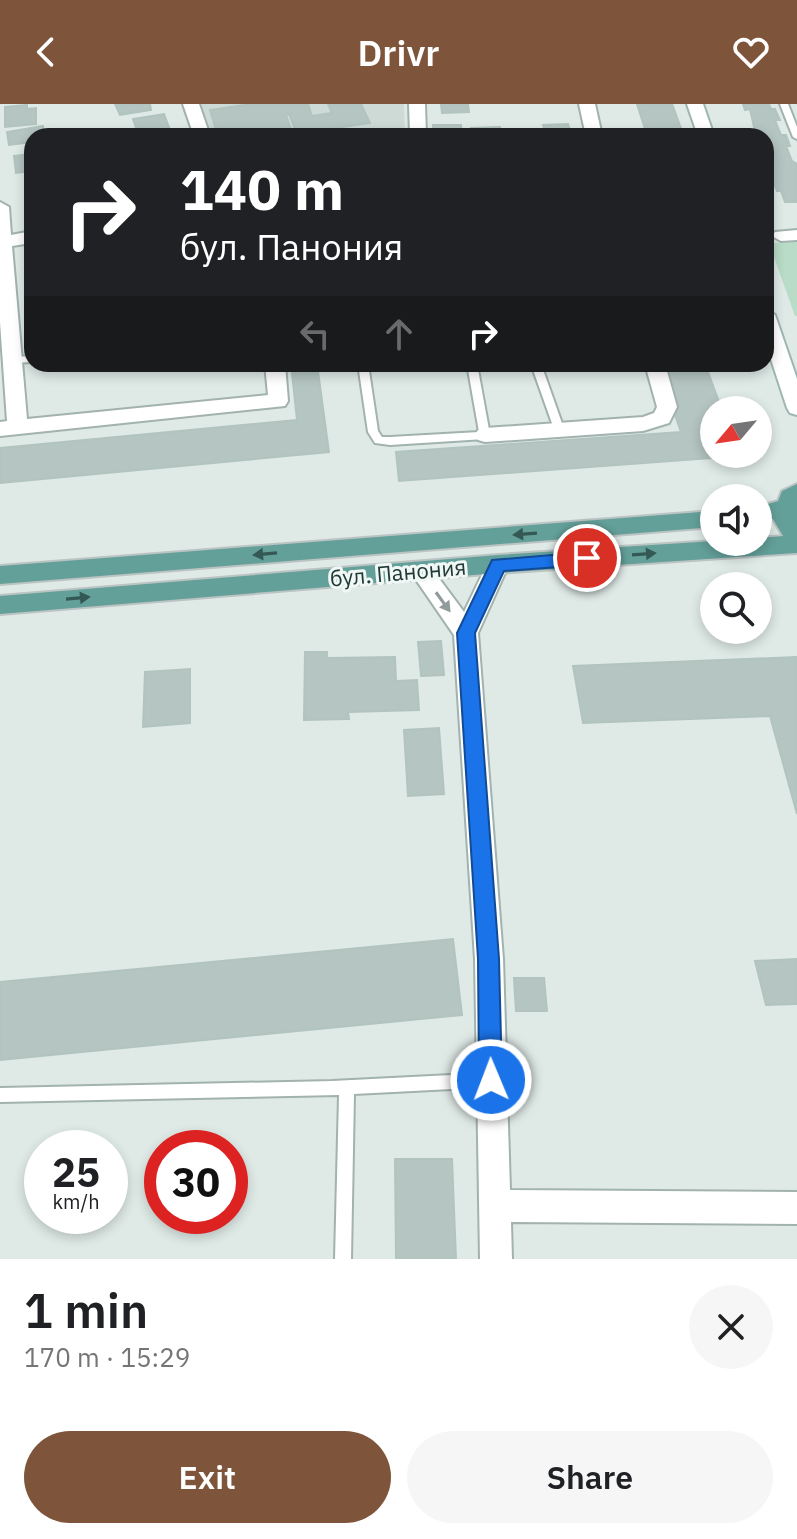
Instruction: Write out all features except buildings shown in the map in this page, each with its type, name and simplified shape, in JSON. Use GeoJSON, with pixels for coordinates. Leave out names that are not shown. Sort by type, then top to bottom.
{"type":"FeatureCollection","features":[{"type":"Feature","properties":{"kind":"main road","name":"бул. Панония"},"geometry":{"type":"LineString","coordinates":[[772,509],[791,500]]}},
{"type":"Feature","properties":{"kind":"main road","name":"бул. Панония"},"geometry":{"type":"LineString","coordinates":[[0,605],[797,543],[786,526],[791,500]]}},
{"type":"Feature","properties":{"kind":"main road","name":"бул. Панония"},"geometry":{"type":"LineString","coordinates":[[0,575],[700,520]]}},
{"type":"Feature","properties":{"kind":"street"},"geometry":{"type":"LineString","coordinates":[[191,104],[199,128]]}},
{"type":"Feature","properties":{"kind":"street"},"geometry":{"type":"LineString","coordinates":[[417,104],[418,128]]}},
{"type":"Feature","properties":{"kind":"street"},"geometry":{"type":"LineString","coordinates":[[587,104],[592,128]]}},
{"type":"Feature","properties":{"kind":"street"},"geometry":{"type":"LineString","coordinates":[[695,104],[703,128]]}},
{"type":"Feature","properties":{"kind":"street"},"geometry":{"type":"LineString","coordinates":[[0,207],[2,242],[22,360],[9,428],[278,401],[276,372]]}},
{"type":"Feature","properties":{"kind":"street"},"geometry":{"type":"LineString","coordinates":[[2,242],[24,238]]}},
{"type":"Feature","properties":{"kind":"street"},"geometry":{"type":"LineString","coordinates":[[774,339],[797,408]]}},
{"type":"Feature","properties":{"kind":"street"},"geometry":{"type":"LineString","coordinates":[[485,435],[643,424],[662,418],[667,407],[657,372]]}},
{"type":"Feature","properties":{"kind":"street"},"geometry":{"type":"LineString","coordinates":[[496,1259],[489,959],[466,633],[498,564]]}},
{"type":"Feature","properties":{"kind":"street"},"geometry":{"type":"LineString","coordinates":[[421,571],[466,633]]}},
{"type":"Feature","properties":{"kind":"street"},"geometry":{"type":"LineString","coordinates":[[494,1206],[797,1208]]}},
{"type":"Feature","properties":{"kind":"lane"},"geometry":{"type":"LineString","coordinates":[[784,104],[797,137]]}},
{"type":"Feature","properties":{"kind":"lane"},"geometry":{"type":"LineString","coordinates":[[364,372],[373,432],[379,440],[485,435],[473,372]]}},
{"type":"Feature","properties":{"kind":"lane"},"geometry":{"type":"LineString","coordinates":[[539,372],[559,429]]}},
{"type":"Feature","properties":{"kind":"lane"},"geometry":{"type":"LineString","coordinates":[[0,1095],[347,1087],[491,1080]]}},
{"type":"Feature","properties":{"kind":"lane"},"geometry":{"type":"LineString","coordinates":[[343,1259],[347,1087]]}},
{"type":"Feature","properties":{"kind":"shaded area"},"geometry":{"type":"Polygon","coordinates":[[[196,104],[404,104],[405,128],[203,128],[196,104]]]}},
{"type":"Feature","properties":{"kind":"green space"},"geometry":{"type":"Polygon","coordinates":[[[797,242],[797,316],[774,257],[774,243],[797,242]]]}},
{"type":"Feature","properties":{"kind":"route"},"geometry":{"type":"LineString","coordinates":[[491,1080],[489,959],[466,633],[498,564],[587,558]]}}]}
